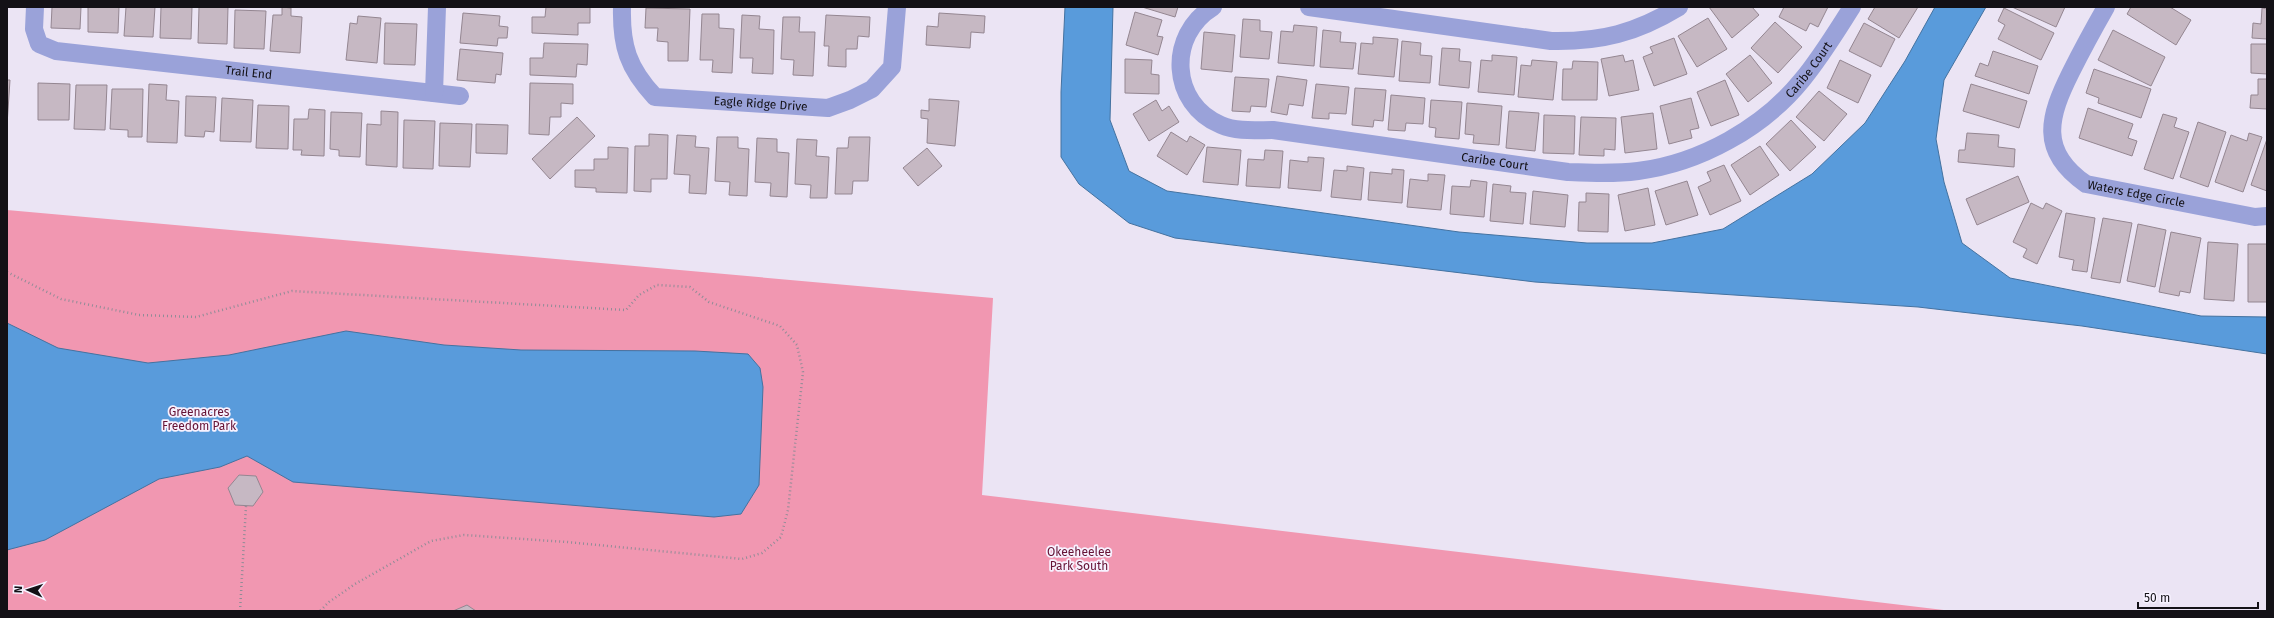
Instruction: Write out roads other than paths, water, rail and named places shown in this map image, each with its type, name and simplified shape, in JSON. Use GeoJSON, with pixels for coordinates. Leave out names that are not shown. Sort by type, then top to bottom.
{"type":"FeatureCollection","features":[{"type":"Feature","properties":{"kind":"street","name":"Trail End"},"geometry":{"type":"LineString","coordinates":[[35,7],[34,29],[39,44],[56,51],[460,96]]}},
{"type":"Feature","properties":{"kind":"street"},"geometry":{"type":"LineString","coordinates":[[434,94],[438,7]]}},
{"type":"Feature","properties":{"kind":"street","name":"Eagle Ridge Drive"},"geometry":{"type":"LineString","coordinates":[[622,7],[622,37],[625,53],[639,80],[655,97],[828,108],[850,100],[872,89],[892,67],[897,7]]}},
{"type":"Feature","properties":{"kind":"street","name":"Caribe Court"},"geometry":{"type":"LineString","coordinates":[[1213,7],[1198,19],[1185,38],[1180,55],[1180,73],[1183,84],[1194,105],[1202,114],[1222,126],[1233,129],[1273,130],[1568,172],[1604,174],[1639,171],[1682,161],[1729,140],[1759,121],[1777,106],[1802,80],[1852,7]]}},
{"type":"Feature","properties":{"kind":"street"},"geometry":{"type":"LineString","coordinates":[[1309,7],[1551,42],[1578,42],[1606,38],[1632,31],[1657,20],[1679,7]]}},
{"type":"Feature","properties":{"kind":"street","name":"Waters Edge Circle"},"geometry":{"type":"LineString","coordinates":[[2106,7],[2080,55],[2054,111],[2052,122],[2055,146],[2066,166],[2086,184],[2254,217],[2267,216]]}},
{"type":"Feature","properties":{"kind":"water"},"geometry":{"type":"Polygon","coordinates":[[[1065,7],[1113,7],[1110,120],[1129,171],[1167,191],[1459,232],[1587,243],[1652,243],[1723,229],[1812,174],[1865,123],[1905,61],[1935,7],[1986,7],[1944,80],[1936,139],[1944,182],[1962,243],[2010,278],[2201,316],[2267,317],[2267,354],[2082,326],[1918,307],[1535,282],[1175,238],[1129,223],[1079,184],[1061,157],[1061,92],[1065,7]]]}},
{"type":"Feature","properties":{"kind":"water"},"geometry":{"type":"Polygon","coordinates":[[[7,323],[58,348],[148,363],[229,355],[346,331],[444,345],[521,350],[695,351],[748,354],[760,368],[763,387],[759,485],[741,514],[714,517],[293,482],[247,456],[220,467],[159,479],[45,540],[7,550],[7,323]]]}},
{"type":"Feature","properties":{"kind":"park label","name":"Greenacres Freedom Park"},"geometry":{"type":"Point","coordinates":[199,419]}},
{"type":"Feature","properties":{"kind":"park label","name":"Okeeheelee Park South"},"geometry":{"type":"Point","coordinates":[1079,559]}}]}
